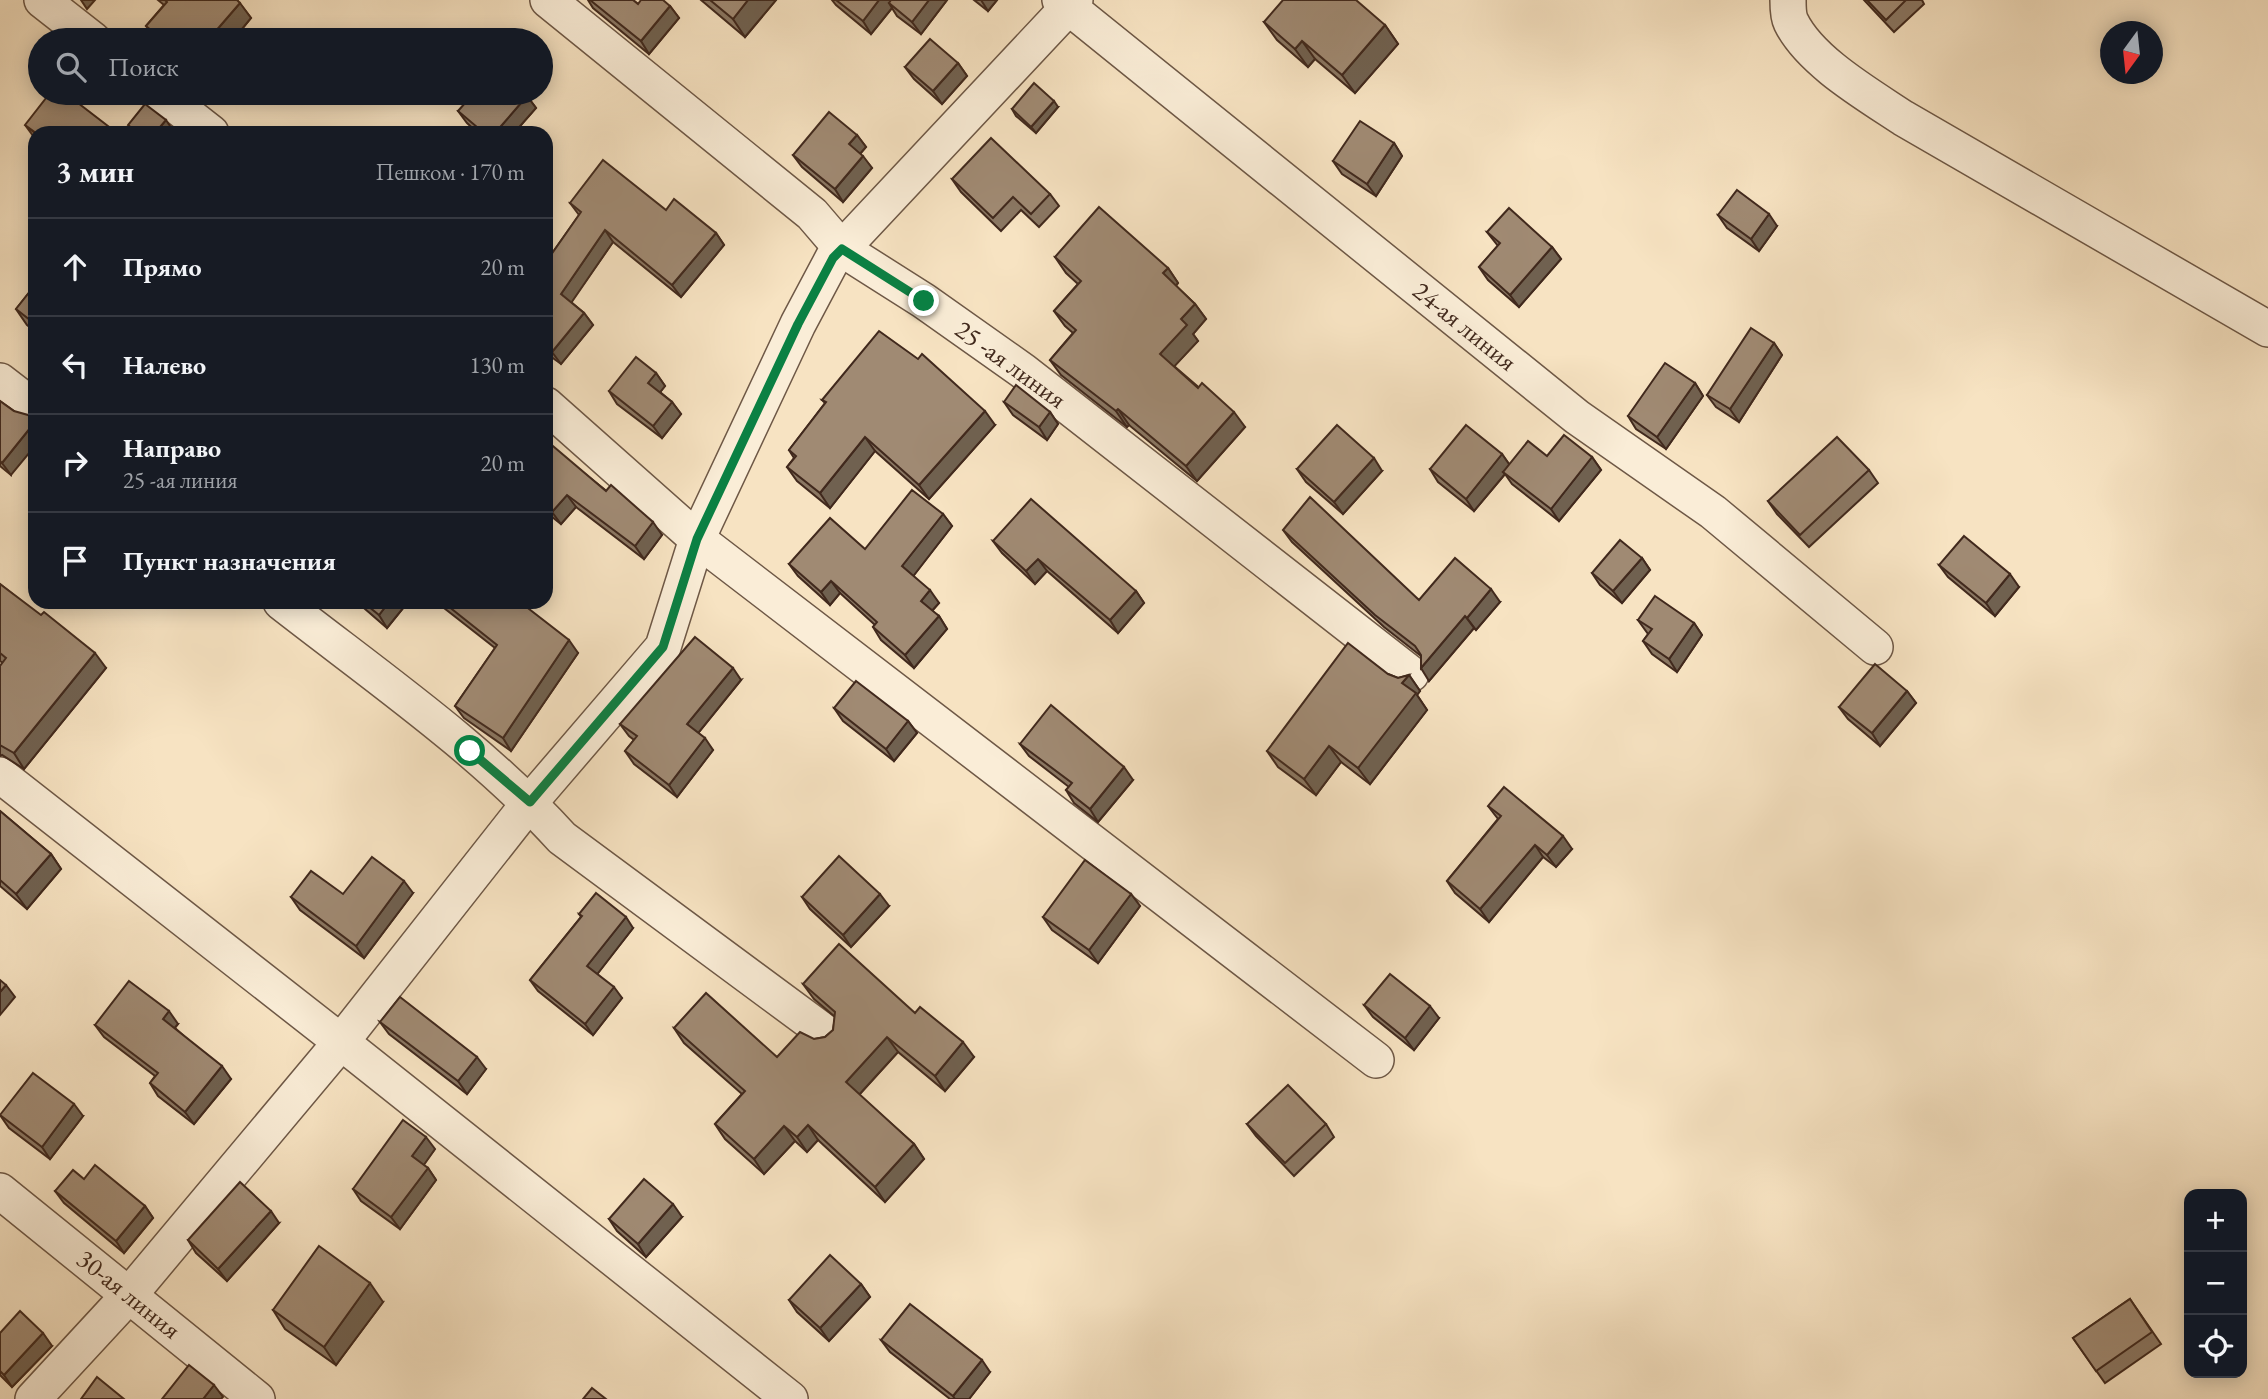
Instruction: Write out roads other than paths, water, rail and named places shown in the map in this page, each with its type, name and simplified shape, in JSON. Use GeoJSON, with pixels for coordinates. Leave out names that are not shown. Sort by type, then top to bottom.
{"type":"FeatureCollection","features":[{"type":"Feature","properties":{"kind":"street"},"geometry":{"type":"LineString","coordinates":[[42,0],[78,28]]}},
{"type":"Feature","properties":{"kind":"street","name":"25 -ая линия"},"geometry":{"type":"LineString","coordinates":[[548,0],[802,205],[842,249],[924,301],[1023,371],[1411,674]]}},
{"type":"Feature","properties":{"kind":"street"},"geometry":{"type":"LineString","coordinates":[[1788,0],[1790,20],[1811,48],[1848,80],[1903,118],[2268,329]]}},
{"type":"Feature","properties":{"kind":"street"},"geometry":{"type":"LineString","coordinates":[[33,1399],[130,1294],[341,1042],[530,802],[663,647],[697,539],[798,324],[833,258],[1068,2]]}},
{"type":"Feature","properties":{"kind":"street","name":"24-ая линия"},"geometry":{"type":"LineString","coordinates":[[1068,2],[1577,417],[1713,512],[1875,647]]}},
{"type":"Feature","properties":{"kind":"street"},"geometry":{"type":"LineString","coordinates":[[175,105],[202,126]]}},
{"type":"Feature","properties":{"kind":"street"},"geometry":{"type":"LineString","coordinates":[[0,381],[28,403]]}},
{"type":"Feature","properties":{"kind":"street"},"geometry":{"type":"LineString","coordinates":[[553,411],[697,539],[1376,1060]]}},
{"type":"Feature","properties":{"kind":"street"},"geometry":{"type":"LineString","coordinates":[[290,609],[530,802],[562,838],[827,1034]]}},
{"type":"Feature","properties":{"kind":"street"},"geometry":{"type":"LineString","coordinates":[[0,775],[790,1399]]}},
{"type":"Feature","properties":{"kind":"street","name":"30-ая линия"},"geometry":{"type":"LineString","coordinates":[[0,1191],[257,1399]]}}]}
